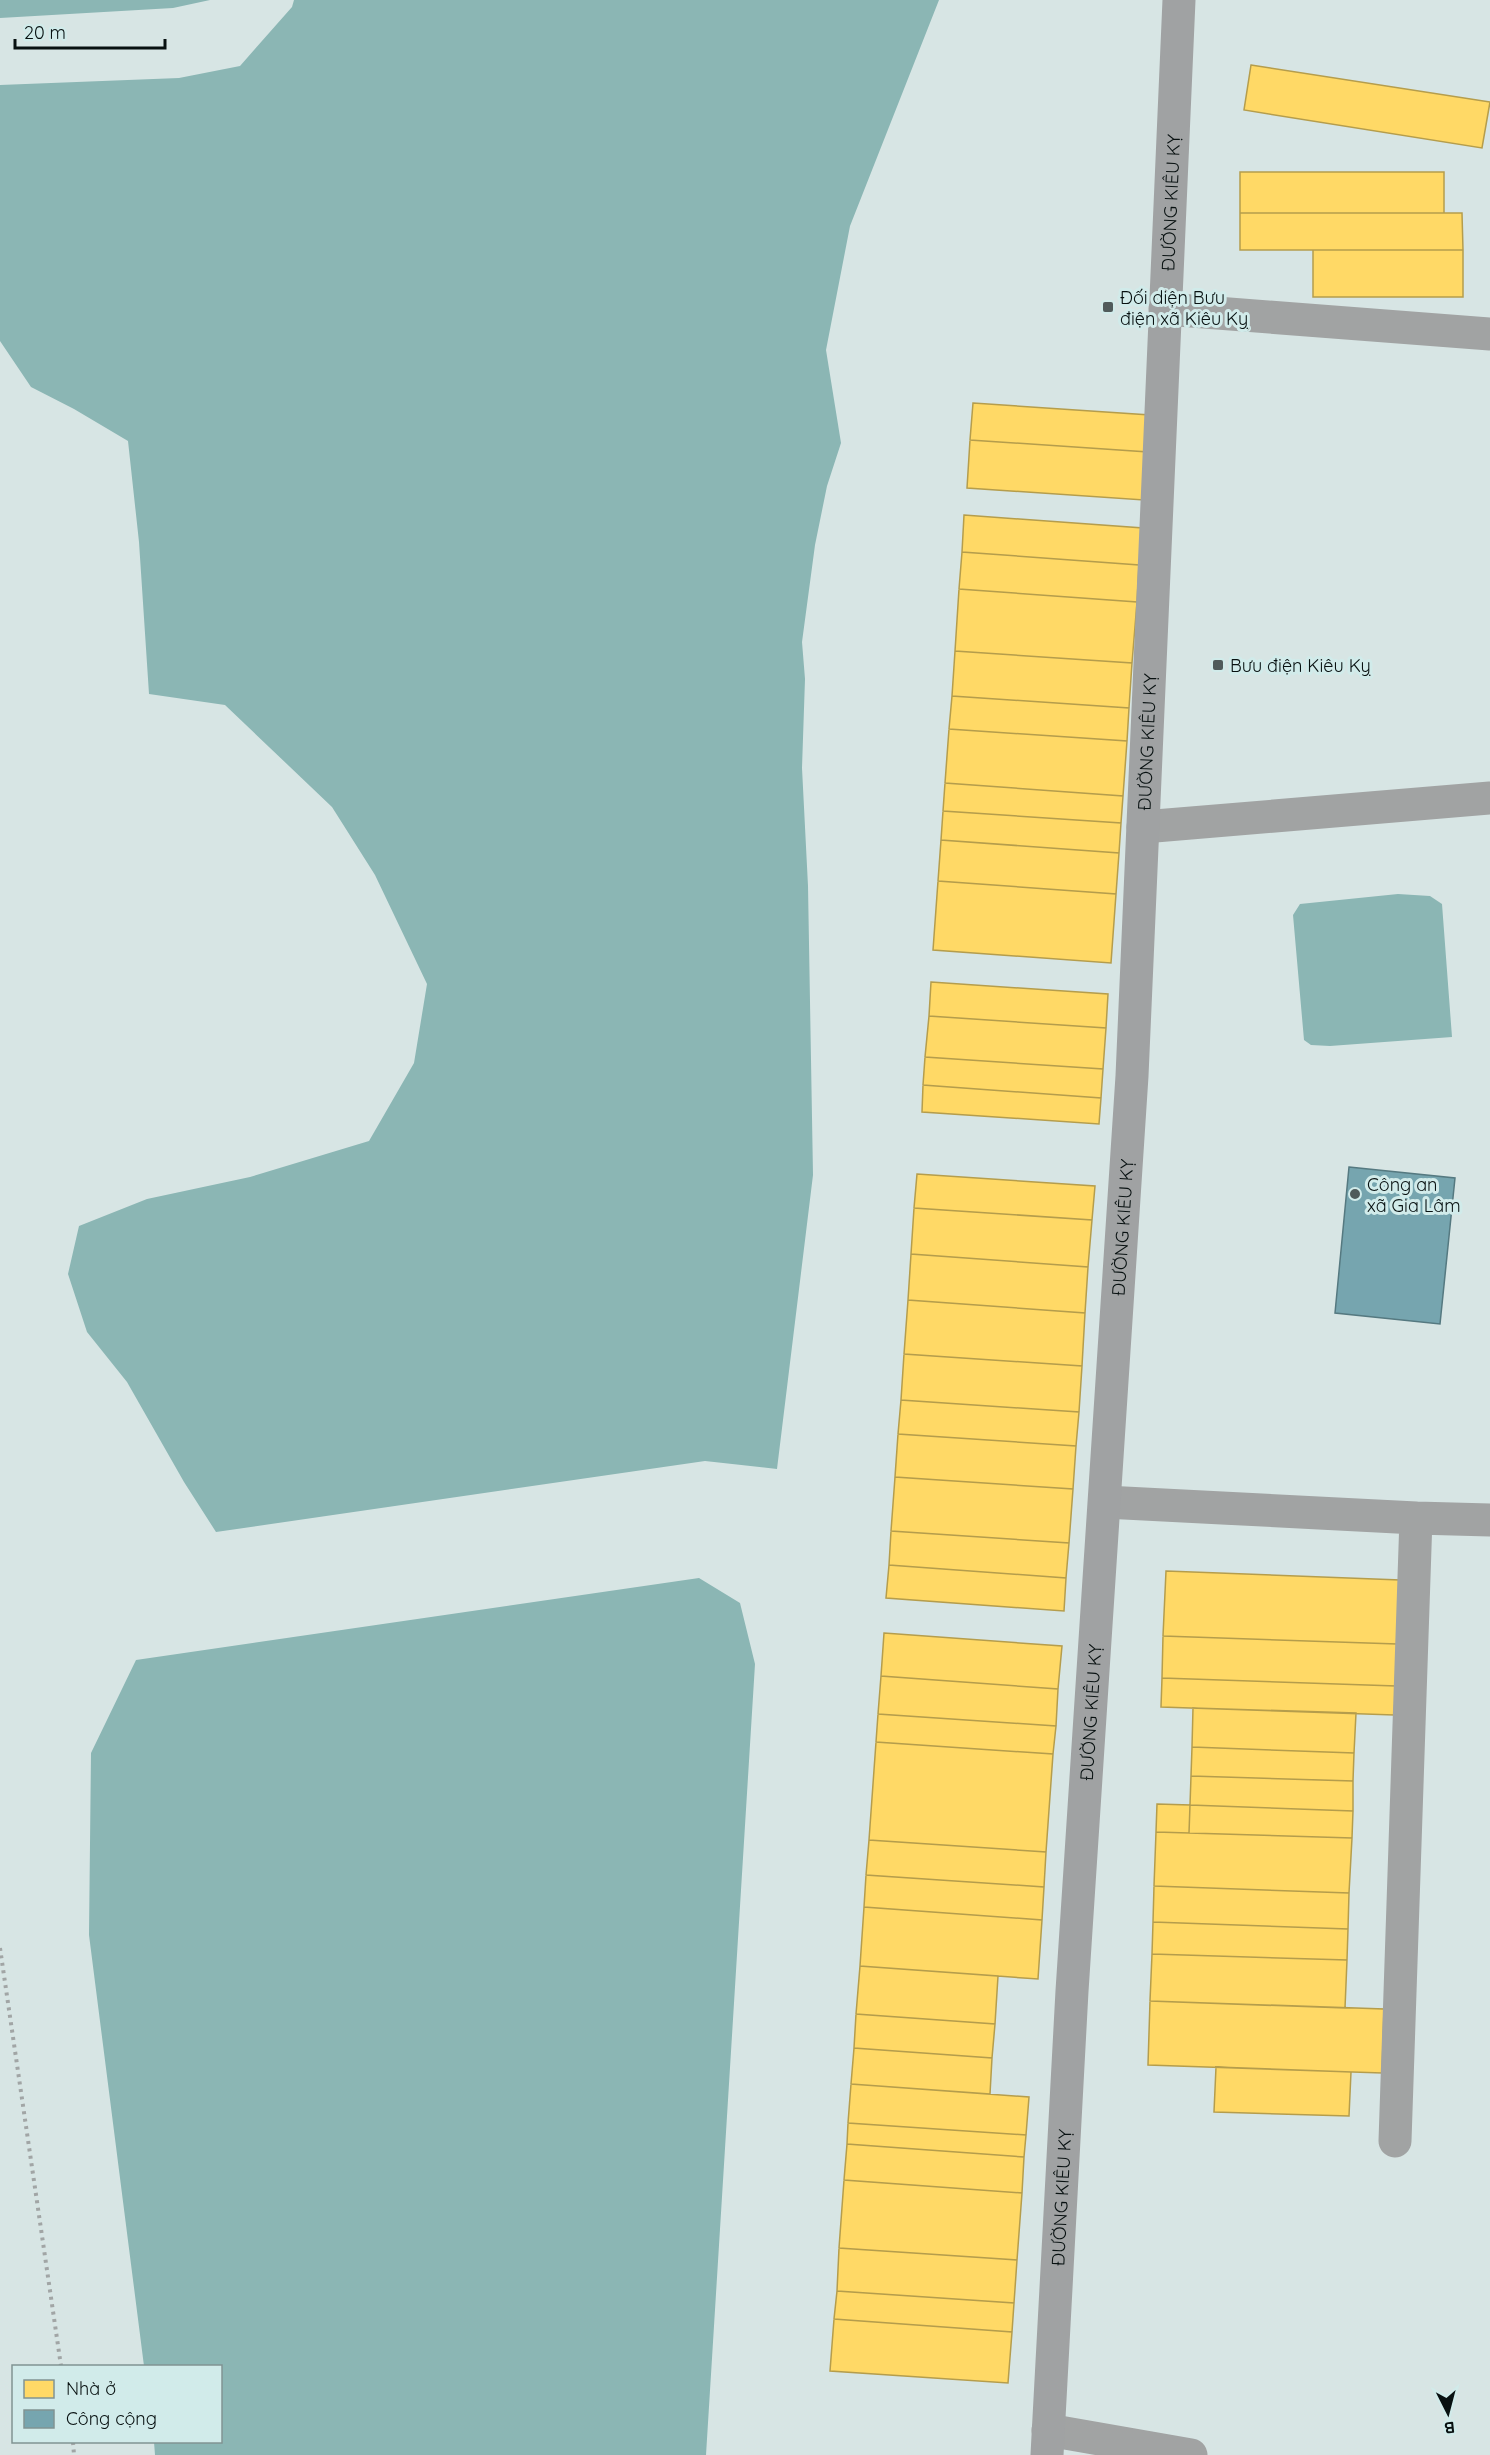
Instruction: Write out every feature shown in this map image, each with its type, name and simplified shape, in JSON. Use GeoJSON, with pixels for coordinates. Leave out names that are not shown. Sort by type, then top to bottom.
{"type":"FeatureCollection","features":[{"type":"Feature","properties":{"kind":"main road","name":"ĐƯỜNG KIÊU KỴ"},"geometry":{"type":"LineString","coordinates":[[1047,2442],[1072,1991],[1132,1076],[1179,0]]}},
{"type":"Feature","properties":{"kind":"street"},"geometry":{"type":"LineString","coordinates":[[1165,309],[1490,334]]}},
{"type":"Feature","properties":{"kind":"street"},"geometry":{"type":"LineString","coordinates":[[1143,826],[1490,798]]}},
{"type":"Feature","properties":{"kind":"street"},"geometry":{"type":"LineString","coordinates":[[1104,1502],[1490,1520]]}},
{"type":"Feature","properties":{"kind":"street"},"geometry":{"type":"LineString","coordinates":[[1395,2141],[1416,1518]]}},
{"type":"Feature","properties":{"kind":"street"},"geometry":{"type":"LineString","coordinates":[[1047,2442],[1191,2455]]}},
{"type":"Feature","properties":{"kind":"path"},"geometry":{"type":"LineString","coordinates":[[0,1948],[62,2365]]}},
{"type":"Feature","properties":{"kind":"water"},"geometry":{"type":"Polygon","coordinates":[[[0,0],[210,0],[173,8],[0,18],[0,0]]]}},
{"type":"Feature","properties":{"kind":"water"},"geometry":{"type":"Polygon","coordinates":[[[294,0],[939,0],[850,226],[826,350],[841,443],[827,486],[815,545],[802,642],[805,679],[802,768],[808,886],[813,1175],[777,1469],[705,1461],[216,1532],[184,1482],[127,1382],[87,1332],[68,1274],[79,1226],[147,1199],[250,1177],[369,1141],[414,1063],[427,984],[375,875],[332,807],[225,705],[149,694],[139,542],[128,441],[31,387],[0,341],[0,85],[179,78],[240,66],[292,7],[294,0]]]}},
{"type":"Feature","properties":{"kind":"water"},"geometry":{"type":"Polygon","coordinates":[[[1398,894],[1430,896],[1442,904],[1452,1037],[1330,1046],[1311,1045],[1304,1040],[1293,915],[1300,904],[1398,894]]]}},
{"type":"Feature","properties":{"kind":"water"},"geometry":{"type":"Polygon","coordinates":[[[699,1578],[740,1603],[755,1664],[706,2455],[155,2455],[154,2443],[222,2443],[222,2365],[144,2365],[89,1935],[91,1753],[136,1660],[699,1578]]]}},
{"type":"Feature","properties":{"kind":"building: Nhà ở"},"geometry":{"type":"Polygon","coordinates":[[[1251,65],[1490,102],[1482,148],[1244,110],[1251,65]]]}},
{"type":"Feature","properties":{"kind":"building: Nhà ở"},"geometry":{"type":"Polygon","coordinates":[[[1240,172],[1444,172],[1444,213],[1240,213],[1240,172]]]}},
{"type":"Feature","properties":{"kind":"building: Nhà ở"},"geometry":{"type":"Polygon","coordinates":[[[1240,213],[1462,213],[1463,250],[1240,250],[1240,213]]]}},
{"type":"Feature","properties":{"kind":"building: Nhà ở"},"geometry":{"type":"Polygon","coordinates":[[[1313,250],[1463,250],[1463,297],[1313,297],[1313,250]]]}},
{"type":"Feature","properties":{"kind":"building: Nhà ở"},"geometry":{"type":"Polygon","coordinates":[[[973,403],[1150,415],[1148,452],[970,440],[973,403]]]}},
{"type":"Feature","properties":{"kind":"building: Nhà ở"},"geometry":{"type":"Polygon","coordinates":[[[970,440],[1148,452],[1144,500],[967,488],[970,440]]]}},
{"type":"Feature","properties":{"kind":"building: Nhà ở"},"geometry":{"type":"Polygon","coordinates":[[[964,515],[1143,528],[1139,565],[962,552],[964,515]]]}},
{"type":"Feature","properties":{"kind":"building: Nhà ở"},"geometry":{"type":"Polygon","coordinates":[[[962,552],[1139,565],[1137,602],[959,589],[962,552]]]}},
{"type":"Feature","properties":{"kind":"building: Nhà ở"},"geometry":{"type":"Polygon","coordinates":[[[959,589],[1137,602],[1132,663],[955,651],[959,589]]]}},
{"type":"Feature","properties":{"kind":"building: Nhà ở"},"geometry":{"type":"Polygon","coordinates":[[[955,651],[1132,663],[1129,708],[952,696],[955,651]]]}},
{"type":"Feature","properties":{"kind":"building: Nhà ở"},"geometry":{"type":"Polygon","coordinates":[[[952,696],[1129,708],[1127,741],[949,729],[952,696]]]}},
{"type":"Feature","properties":{"kind":"building: Nhà ở"},"geometry":{"type":"Polygon","coordinates":[[[949,729],[1127,741],[1123,796],[945,783],[949,729]]]}},
{"type":"Feature","properties":{"kind":"building: Nhà ở"},"geometry":{"type":"Polygon","coordinates":[[[945,783],[1123,796],[1121,823],[943,811],[945,783]]]}},
{"type":"Feature","properties":{"kind":"building: Nhà ở"},"geometry":{"type":"Polygon","coordinates":[[[943,811],[1121,823],[1119,853],[941,840],[943,811]]]}},
{"type":"Feature","properties":{"kind":"building: Nhà ở"},"geometry":{"type":"Polygon","coordinates":[[[941,840],[1119,853],[1116,894],[938,881],[941,840]]]}},
{"type":"Feature","properties":{"kind":"building: Nhà ở"},"geometry":{"type":"Polygon","coordinates":[[[938,881],[1116,894],[1111,963],[933,950],[938,881]]]}},
{"type":"Feature","properties":{"kind":"building: Nhà ở"},"geometry":{"type":"Polygon","coordinates":[[[931,982],[1108,994],[1106,1028],[929,1016],[931,982]]]}},
{"type":"Feature","properties":{"kind":"building: Nhà ở"},"geometry":{"type":"Polygon","coordinates":[[[929,1016],[1106,1028],[1103,1069],[925,1057],[929,1016]]]}},
{"type":"Feature","properties":{"kind":"building: Nhà ở"},"geometry":{"type":"Polygon","coordinates":[[[925,1057],[1103,1069],[1101,1098],[923,1085],[925,1057]]]}},
{"type":"Feature","properties":{"kind":"building: Nhà ở"},"geometry":{"type":"Polygon","coordinates":[[[923,1085],[1101,1098],[1099,1124],[922,1112],[923,1085]]]}},
{"type":"Feature","properties":{"kind":"building: Nhà ở"},"geometry":{"type":"Polygon","coordinates":[[[917,1174],[1095,1186],[1092,1220],[914,1208],[917,1174]]]}},
{"type":"Feature","properties":{"kind":"building: Nhà ở"},"geometry":{"type":"Polygon","coordinates":[[[914,1208],[1092,1220],[1088,1267],[911,1254],[914,1208]]]}},
{"type":"Feature","properties":{"kind":"building: Nhà ở"},"geometry":{"type":"Polygon","coordinates":[[[911,1254],[1088,1267],[1085,1313],[908,1300],[911,1254]]]}},
{"type":"Feature","properties":{"kind":"building: Nhà ở"},"geometry":{"type":"Polygon","coordinates":[[[908,1300],[1085,1313],[1082,1366],[904,1354],[908,1300]]]}},
{"type":"Feature","properties":{"kind":"building: Nhà ở"},"geometry":{"type":"Polygon","coordinates":[[[904,1354],[1082,1366],[1079,1412],[901,1400],[904,1354]]]}},
{"type":"Feature","properties":{"kind":"building: Nhà ở"},"geometry":{"type":"Polygon","coordinates":[[[901,1400],[1079,1412],[1076,1446],[898,1434],[901,1400]]]}},
{"type":"Feature","properties":{"kind":"building: Nhà ở"},"geometry":{"type":"Polygon","coordinates":[[[898,1434],[1076,1446],[1073,1489],[895,1477],[898,1434]]]}},
{"type":"Feature","properties":{"kind":"building: Nhà ở"},"geometry":{"type":"Polygon","coordinates":[[[895,1477],[1073,1489],[1069,1543],[891,1531],[895,1477]]]}},
{"type":"Feature","properties":{"kind":"building: Nhà ở"},"geometry":{"type":"Polygon","coordinates":[[[891,1531],[1069,1543],[1066,1578],[889,1565],[891,1531]]]}},
{"type":"Feature","properties":{"kind":"building: Nhà ở"},"geometry":{"type":"Polygon","coordinates":[[[889,1565],[1066,1578],[1064,1611],[886,1598],[889,1565]]]}},
{"type":"Feature","properties":{"kind":"building: Nhà ở"},"geometry":{"type":"Polygon","coordinates":[[[1166,1571],[1400,1580],[1397,1644],[1163,1636],[1166,1571]]]}},
{"type":"Feature","properties":{"kind":"building: Nhà ở"},"geometry":{"type":"Polygon","coordinates":[[[884,1633],[1062,1646],[1058,1689],[881,1676],[884,1633]]]}},
{"type":"Feature","properties":{"kind":"building: Nhà ở"},"geometry":{"type":"Polygon","coordinates":[[[1163,1636],[1397,1644],[1396,1686],[1162,1678],[1163,1636]]]}},
{"type":"Feature","properties":{"kind":"building: Nhà ở"},"geometry":{"type":"Polygon","coordinates":[[[881,1676],[1058,1689],[1056,1726],[878,1714],[881,1676]]]}},
{"type":"Feature","properties":{"kind":"building: Nhà ở"},"geometry":{"type":"Polygon","coordinates":[[[1162,1678],[1396,1686],[1394,1715],[1161,1707],[1162,1678]]]}},
{"type":"Feature","properties":{"kind":"building: Nhà ở"},"geometry":{"type":"Polygon","coordinates":[[[1193,1708],[1356,1713],[1354,1753],[1192,1747],[1193,1708]]]}},
{"type":"Feature","properties":{"kind":"building: Nhà ở"},"geometry":{"type":"Polygon","coordinates":[[[878,1714],[1056,1726],[1053,1754],[876,1742],[878,1714]]]}},
{"type":"Feature","properties":{"kind":"building: Nhà ở"},"geometry":{"type":"Polygon","coordinates":[[[876,1742],[1053,1754],[1046,1852],[869,1840],[876,1742]]]}},
{"type":"Feature","properties":{"kind":"building: Nhà ở"},"geometry":{"type":"Polygon","coordinates":[[[1192,1747],[1354,1753],[1353,1781],[1191,1776],[1192,1747]]]}},
{"type":"Feature","properties":{"kind":"building: Nhà ở"},"geometry":{"type":"Polygon","coordinates":[[[1191,1776],[1353,1781],[1353,1811],[1190,1805],[1191,1776]]]}},
{"type":"Feature","properties":{"kind":"building: Nhà ở"},"geometry":{"type":"Polygon","coordinates":[[[1157,1804],[1190,1805],[1189,1833],[1156,1832],[1157,1804]]]}},
{"type":"Feature","properties":{"kind":"building: Nhà ở"},"geometry":{"type":"Polygon","coordinates":[[[1190,1805],[1353,1811],[1352,1838],[1189,1833],[1190,1805]]]}},
{"type":"Feature","properties":{"kind":"building: Nhà ở"},"geometry":{"type":"Polygon","coordinates":[[[1156,1832],[1352,1838],[1349,1893],[1154,1886],[1156,1832]]]}},
{"type":"Feature","properties":{"kind":"building: Nhà ở"},"geometry":{"type":"Polygon","coordinates":[[[869,1840],[1046,1852],[1044,1887],[866,1875],[869,1840]]]}},
{"type":"Feature","properties":{"kind":"building: Nhà ở"},"geometry":{"type":"Polygon","coordinates":[[[866,1875],[1044,1887],[1042,1920],[864,1907],[866,1875]]]}},
{"type":"Feature","properties":{"kind":"building: Nhà ở"},"geometry":{"type":"Polygon","coordinates":[[[1154,1886],[1349,1893],[1348,1929],[1153,1922],[1154,1886]]]}},
{"type":"Feature","properties":{"kind":"building: Nhà ở"},"geometry":{"type":"Polygon","coordinates":[[[864,1907],[1042,1920],[1038,1979],[860,1966],[864,1907]]]}},
{"type":"Feature","properties":{"kind":"building: Nhà ở"},"geometry":{"type":"Polygon","coordinates":[[[1153,1922],[1348,1929],[1347,1960],[1152,1954],[1153,1922]]]}},
{"type":"Feature","properties":{"kind":"building: Nhà ở"},"geometry":{"type":"Polygon","coordinates":[[[1152,1954],[1347,1960],[1345,2008],[1150,2001],[1152,1954]]]}},
{"type":"Feature","properties":{"kind":"building: Nhà ở"},"geometry":{"type":"Polygon","coordinates":[[[860,1966],[998,1976],[995,2024],[856,2014],[860,1966]]]}},
{"type":"Feature","properties":{"kind":"building: Nhà ở"},"geometry":{"type":"Polygon","coordinates":[[[1150,2001],[1384,2009],[1382,2073],[1148,2065],[1150,2001]]]}},
{"type":"Feature","properties":{"kind":"building: Nhà ở"},"geometry":{"type":"Polygon","coordinates":[[[856,2014],[995,2024],[992,2058],[854,2048],[856,2014]]]}},
{"type":"Feature","properties":{"kind":"building: Nhà ở"},"geometry":{"type":"Polygon","coordinates":[[[854,2048],[992,2058],[990,2094],[851,2084],[854,2048]]]}},
{"type":"Feature","properties":{"kind":"building: Nhà ở"},"geometry":{"type":"Polygon","coordinates":[[[1216,2067],[1351,2072],[1349,2116],[1214,2112],[1216,2067]]]}},
{"type":"Feature","properties":{"kind":"building: Nhà ở"},"geometry":{"type":"Polygon","coordinates":[[[851,2084],[1029,2097],[1026,2135],[848,2123],[851,2084]]]}},
{"type":"Feature","properties":{"kind":"building: Nhà ở"},"geometry":{"type":"Polygon","coordinates":[[[848,2123],[1026,2135],[1024,2157],[847,2144],[848,2123]]]}},
{"type":"Feature","properties":{"kind":"building: Nhà ở"},"geometry":{"type":"Polygon","coordinates":[[[847,2144],[1024,2157],[1022,2193],[844,2180],[847,2144]]]}},
{"type":"Feature","properties":{"kind":"building: Nhà ở"},"geometry":{"type":"Polygon","coordinates":[[[844,2180],[1022,2193],[1017,2260],[839,2248],[844,2180]]]}},
{"type":"Feature","properties":{"kind":"building: Nhà ở"},"geometry":{"type":"Polygon","coordinates":[[[839,2248],[1017,2260],[1014,2303],[837,2291],[839,2248]]]}},
{"type":"Feature","properties":{"kind":"building: Nhà ở"},"geometry":{"type":"Polygon","coordinates":[[[837,2291],[1014,2303],[1012,2332],[834,2319],[837,2291]]]}},
{"type":"Feature","properties":{"kind":"building: Nhà ở"},"geometry":{"type":"Polygon","coordinates":[[[834,2319],[1012,2332],[1008,2383],[830,2371],[834,2319]]]}},
{"type":"Feature","properties":{"kind":"building: Công cộng"},"geometry":{"type":"Polygon","coordinates":[[[1349,1167],[1455,1178],[1440,1324],[1335,1313],[1349,1167]]]}},
{"type":"Feature","properties":{"kind":"place","name":"Đối diện Bưu điện xã Kiêu Kỵ"},"geometry":{"type":"Point","coordinates":[1108,307]}},
{"type":"Feature","properties":{"kind":"place","name":"Bưu điện Kiêu Kỵ"},"geometry":{"type":"Point","coordinates":[1218,665]}},
{"type":"Feature","properties":{"kind":"place","name":"Công an xã Gia Lâm"},"geometry":{"type":"Point","coordinates":[1355,1194]}}]}
